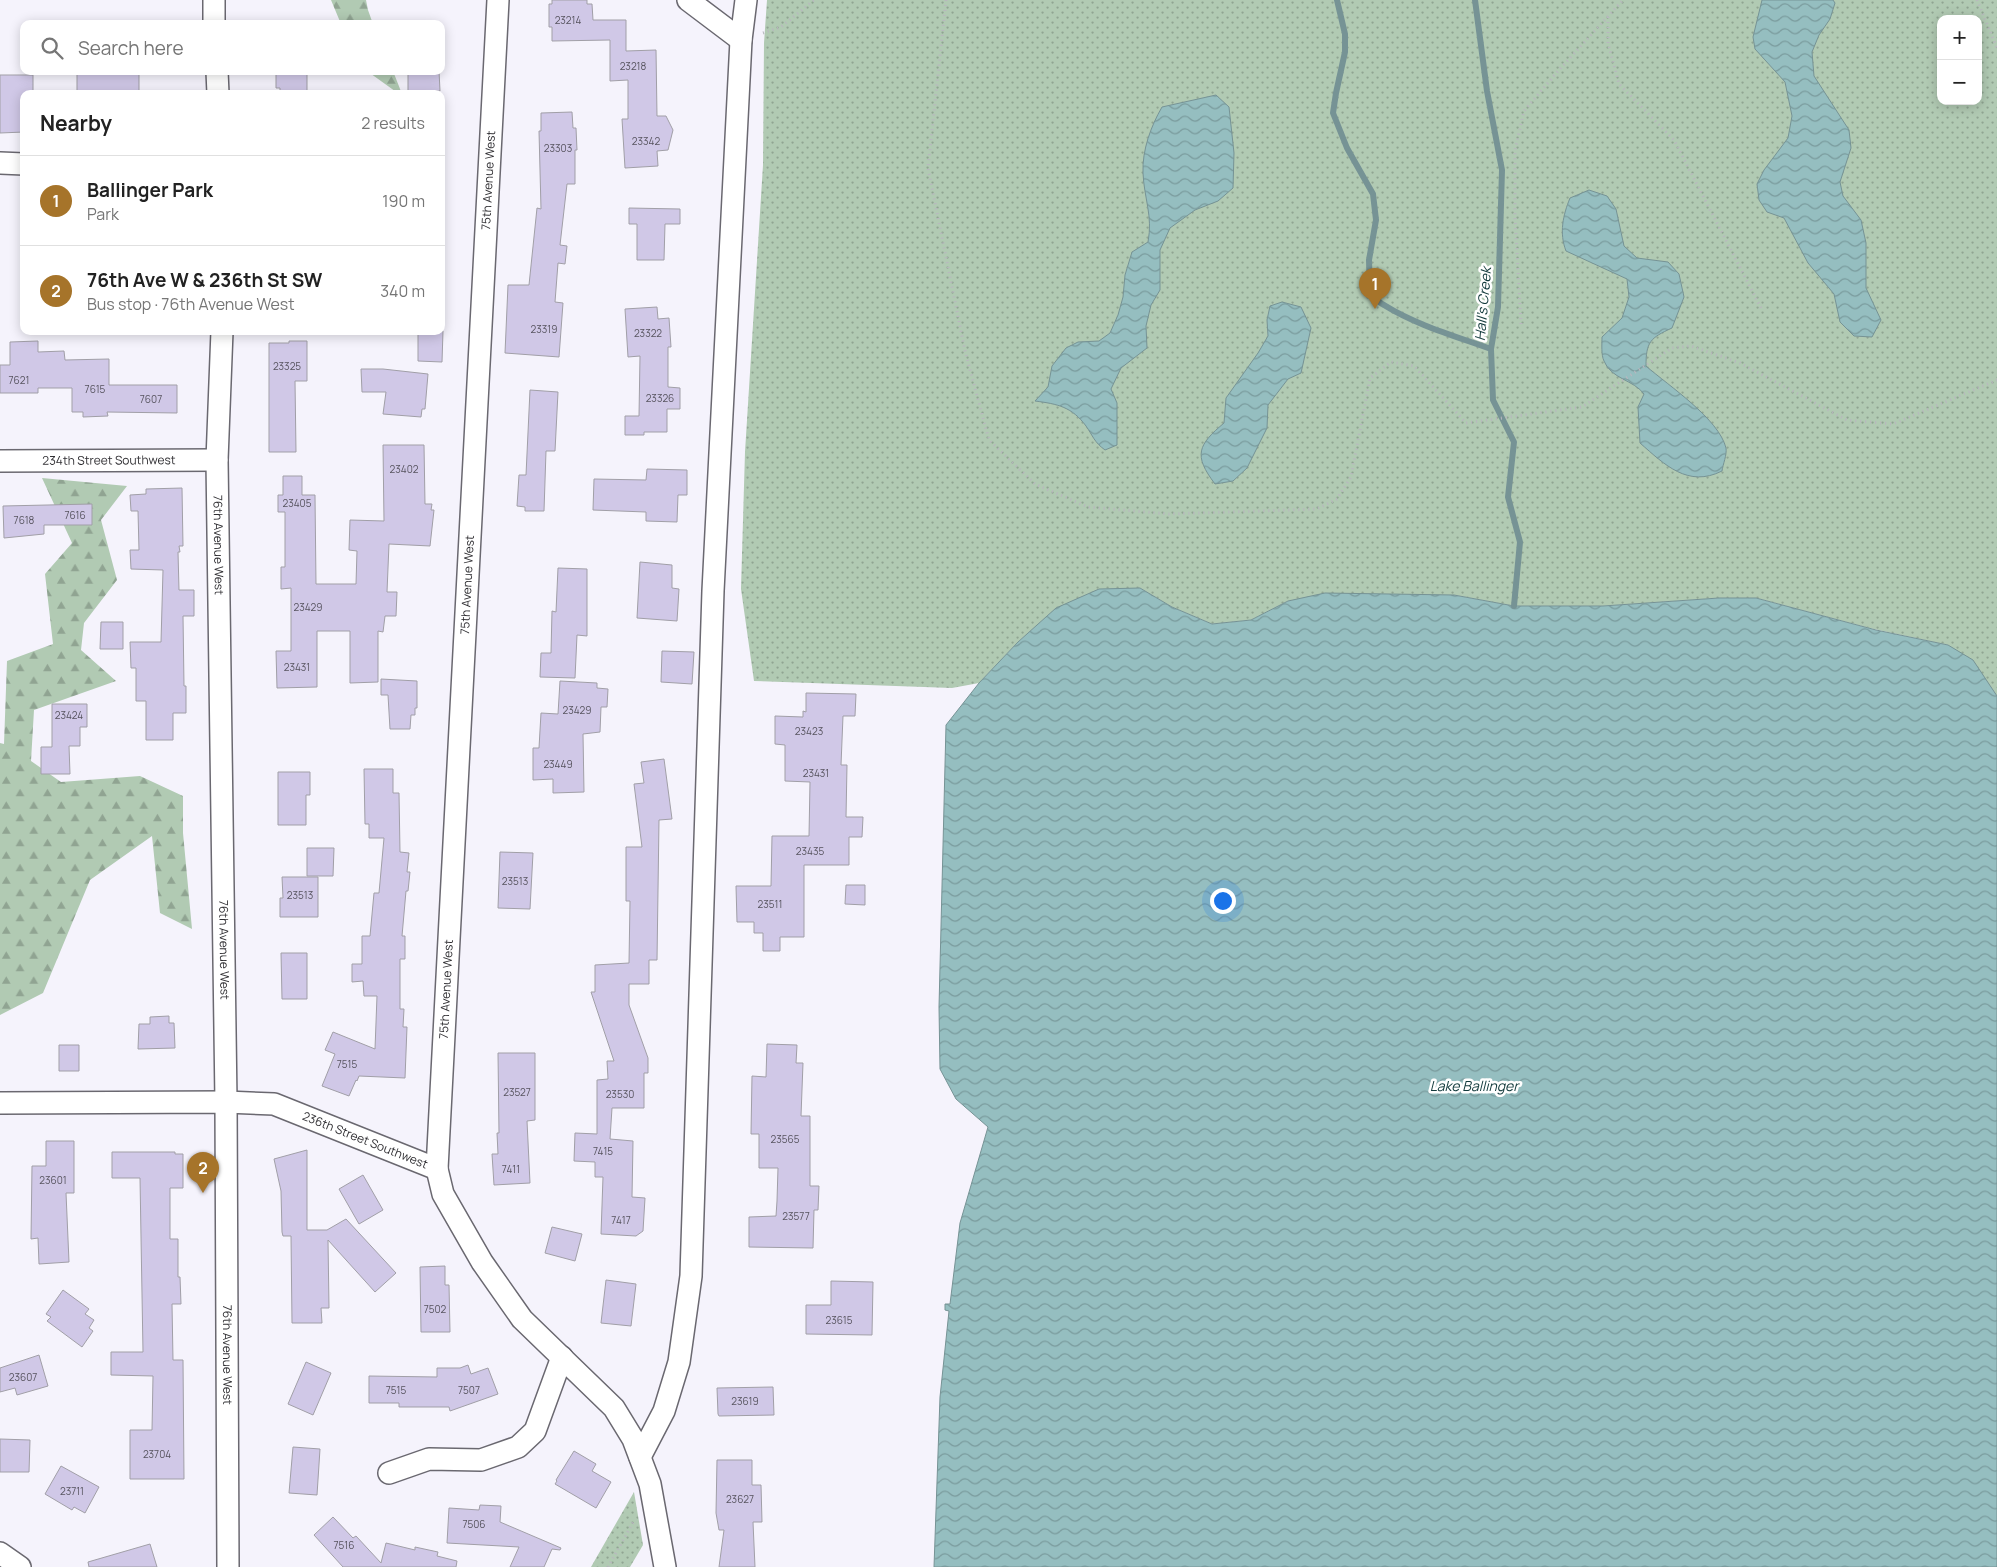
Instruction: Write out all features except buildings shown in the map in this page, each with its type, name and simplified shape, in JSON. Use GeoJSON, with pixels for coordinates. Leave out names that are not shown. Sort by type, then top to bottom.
{"type":"FeatureCollection","features":[{"type":"Feature","properties":{"kind":"street"},"geometry":{"type":"LineString","coordinates":[[214,0],[214,20]]}},
{"type":"Feature","properties":{"kind":"street","name":"75th Avenue West"},"geometry":{"type":"LineString","coordinates":[[437,1169],[498,0]]}},
{"type":"Feature","properties":{"kind":"street"},"geometry":{"type":"LineString","coordinates":[[688,0],[742,40]]}},
{"type":"Feature","properties":{"kind":"street"},"geometry":{"type":"LineString","coordinates":[[640,1457],[664,1411],[679,1362],[691,1276],[713,591],[742,40],[746,0]]}},
{"type":"Feature","properties":{"kind":"street"},"geometry":{"type":"LineString","coordinates":[[217,75],[218,90]]}},
{"type":"Feature","properties":{"kind":"street"},"geometry":{"type":"LineString","coordinates":[[0,163],[20,164]]}},
{"type":"Feature","properties":{"kind":"street","name":"76th Avenue West"},"geometry":{"type":"LineString","coordinates":[[222,335],[217,460],[226,1102],[228,1567]]}},
{"type":"Feature","properties":{"kind":"street","name":"234th Street Southwest"},"geometry":{"type":"LineString","coordinates":[[0,461],[217,460]]}},
{"type":"Feature","properties":{"kind":"street","name":"236th Street Southwest"},"geometry":{"type":"LineString","coordinates":[[0,1103],[226,1102],[274,1104],[437,1169],[443,1194],[482,1262],[522,1319],[614,1408],[633,1439],[650,1484],[665,1567]]}},
{"type":"Feature","properties":{"kind":"street"},"geometry":{"type":"LineString","coordinates":[[389,1473],[429,1459],[481,1460],[518,1447],[535,1431],[562,1357]]}},
{"type":"Feature","properties":{"kind":"street"},"geometry":{"type":"LineString","coordinates":[[0,1553],[20,1567]]}},
{"type":"Feature","properties":{"kind":"path"},"geometry":{"type":"LineString","coordinates":[[742,40],[781,27],[814,0]]}},
{"type":"Feature","properties":{"kind":"path"},"geometry":{"type":"LineString","coordinates":[[946,0],[928,168],[965,351],[989,440],[1035,484],[1088,507],[1169,514],[1317,509],[1337,499],[1351,477],[1370,378],[1391,362],[1414,366],[1466,423],[1582,407],[1672,348],[1691,346],[1740,363],[1847,420],[1893,424],[1997,380]]}},
{"type":"Feature","properties":{"kind":"path"},"geometry":{"type":"LineString","coordinates":[[1521,324],[1515,217],[1515,150],[1524,111],[1623,0]]}},
{"type":"Feature","properties":{"kind":"path"},"geometry":{"type":"LineString","coordinates":[[1977,0],[1997,48]]}},
{"type":"Feature","properties":{"kind":"path"},"geometry":{"type":"LineString","coordinates":[[1608,17],[1608,43],[1619,84],[1674,140],[1762,308]]}},
{"type":"Feature","properties":{"kind":"path"},"geometry":{"type":"LineString","coordinates":[[608,1567],[634,1521]]}},
{"type":"Feature","properties":{"kind":"green space"},"geometry":{"type":"Polygon","coordinates":[[[331,0],[366,0],[372,20],[339,20],[331,0]]]}},
{"type":"Feature","properties":{"kind":"green space"},"geometry":{"type":"Polygon","coordinates":[[[767,0],[1997,0],[1997,696],[1948,645],[1869,628],[1756,598],[1719,598],[1603,606],[1514,606],[1454,595],[1288,601],[1251,620],[1212,624],[1172,607],[1140,588],[1057,608],[1018,642],[979,683],[952,688],[754,681],[741,589],[745,452],[763,165],[764,43],[767,0]]]}},
{"type":"Feature","properties":{"kind":"green space"},"geometry":{"type":"Polygon","coordinates":[[[373,75],[395,75],[400,90],[393,90],[373,75]]]}},
{"type":"Feature","properties":{"kind":"green space"},"geometry":{"type":"Polygon","coordinates":[[[42,478],[127,486],[101,520],[117,580],[84,623],[81,650],[116,681],[34,710],[31,761],[61,782],[140,776],[183,796],[183,833],[192,929],[160,913],[152,836],[90,880],[43,993],[0,1015],[0,743],[4,744],[7,661],[53,644],[45,574],[72,543],[42,478]]]}},
{"type":"Feature","properties":{"kind":"green space"},"geometry":{"type":"Polygon","coordinates":[[[634,1492],[643,1545],[630,1567],[591,1567],[634,1492]]]}},
{"type":"Feature","properties":{"kind":"water"},"geometry":{"type":"Polygon","coordinates":[[[1762,0],[1833,0],[1835,3],[1830,19],[1819,35],[1812,52],[1814,76],[1849,130],[1851,148],[1840,182],[1843,196],[1861,220],[1866,243],[1866,288],[1881,320],[1872,337],[1854,336],[1840,322],[1834,294],[1808,263],[1784,218],[1767,212],[1759,200],[1757,184],[1764,170],[1788,138],[1792,116],[1785,82],[1755,49],[1753,37],[1762,0]]]}},
{"type":"Feature","properties":{"kind":"water"},"geometry":{"type":"Polygon","coordinates":[[[1216,95],[1229,107],[1234,153],[1233,188],[1218,201],[1195,210],[1170,228],[1160,250],[1160,290],[1151,305],[1146,326],[1147,348],[1121,368],[1111,389],[1117,403],[1117,445],[1105,450],[1096,442],[1086,426],[1075,414],[1058,405],[1035,401],[1048,387],[1052,366],[1066,348],[1078,342],[1099,341],[1110,333],[1118,315],[1123,297],[1125,275],[1132,252],[1148,242],[1148,207],[1143,164],[1148,138],[1162,107],[1216,95]]]}},
{"type":"Feature","properties":{"kind":"water"},"geometry":{"type":"Polygon","coordinates":[[[1589,190],[1607,196],[1616,209],[1624,246],[1637,258],[1668,262],[1679,274],[1684,297],[1672,328],[1654,338],[1648,346],[1646,366],[1692,404],[1714,426],[1726,448],[1722,471],[1710,476],[1698,477],[1678,472],[1640,443],[1638,407],[1644,394],[1635,385],[1612,372],[1607,367],[1602,353],[1602,337],[1622,318],[1629,297],[1627,279],[1566,251],[1564,244],[1562,231],[1565,211],[1570,198],[1589,190]]]}},
{"type":"Feature","properties":{"kind":"water"},"geometry":{"type":"Polygon","coordinates":[[[1282,302],[1301,307],[1311,328],[1301,373],[1288,379],[1268,405],[1267,428],[1247,468],[1233,481],[1215,484],[1203,465],[1201,458],[1204,444],[1224,423],[1226,398],[1268,336],[1267,320],[1270,306],[1282,302]]]}},
{"type":"Feature","properties":{"kind":"water","name":"Lake Ballinger"},"geometry":{"type":"Polygon","coordinates":[[[1140,588],[1172,607],[1212,624],[1251,620],[1288,601],[1325,593],[1454,595],[1514,606],[1603,606],[1719,598],[1756,598],[1876,630],[1948,645],[1973,660],[1997,696],[1997,1567],[934,1567],[940,1397],[949,1311],[945,1310],[945,1304],[950,1304],[960,1223],[988,1127],[956,1099],[940,1069],[939,1007],[946,725],[979,683],[1018,642],[1056,608],[1099,589],[1140,588]]]}},
{"type":"Feature","properties":{"kind":"waterway"},"geometry":{"type":"LineString","coordinates":[[1337,0],[1345,34],[1345,52],[1333,113],[1347,148],[1373,194],[1376,220],[1369,260],[1370,292],[1378,301],[1396,312],[1436,330],[1491,349]]}},
{"type":"Feature","properties":{"kind":"waterway","name":"Hall's Creek"},"geometry":{"type":"LineString","coordinates":[[1475,0],[1487,91],[1502,170],[1498,307],[1491,349],[1493,400],[1514,442],[1508,497],[1520,542],[1514,606]]}},
{"type":"Feature","properties":{"kind":"place","name":"Ballinger Park"},"geometry":{"type":"Point","coordinates":[1375,309]}},
{"type":"Feature","properties":{"kind":"place","name":"76th Ave W & 236th St SW"},"geometry":{"type":"Point","coordinates":[203,1193]}}]}
